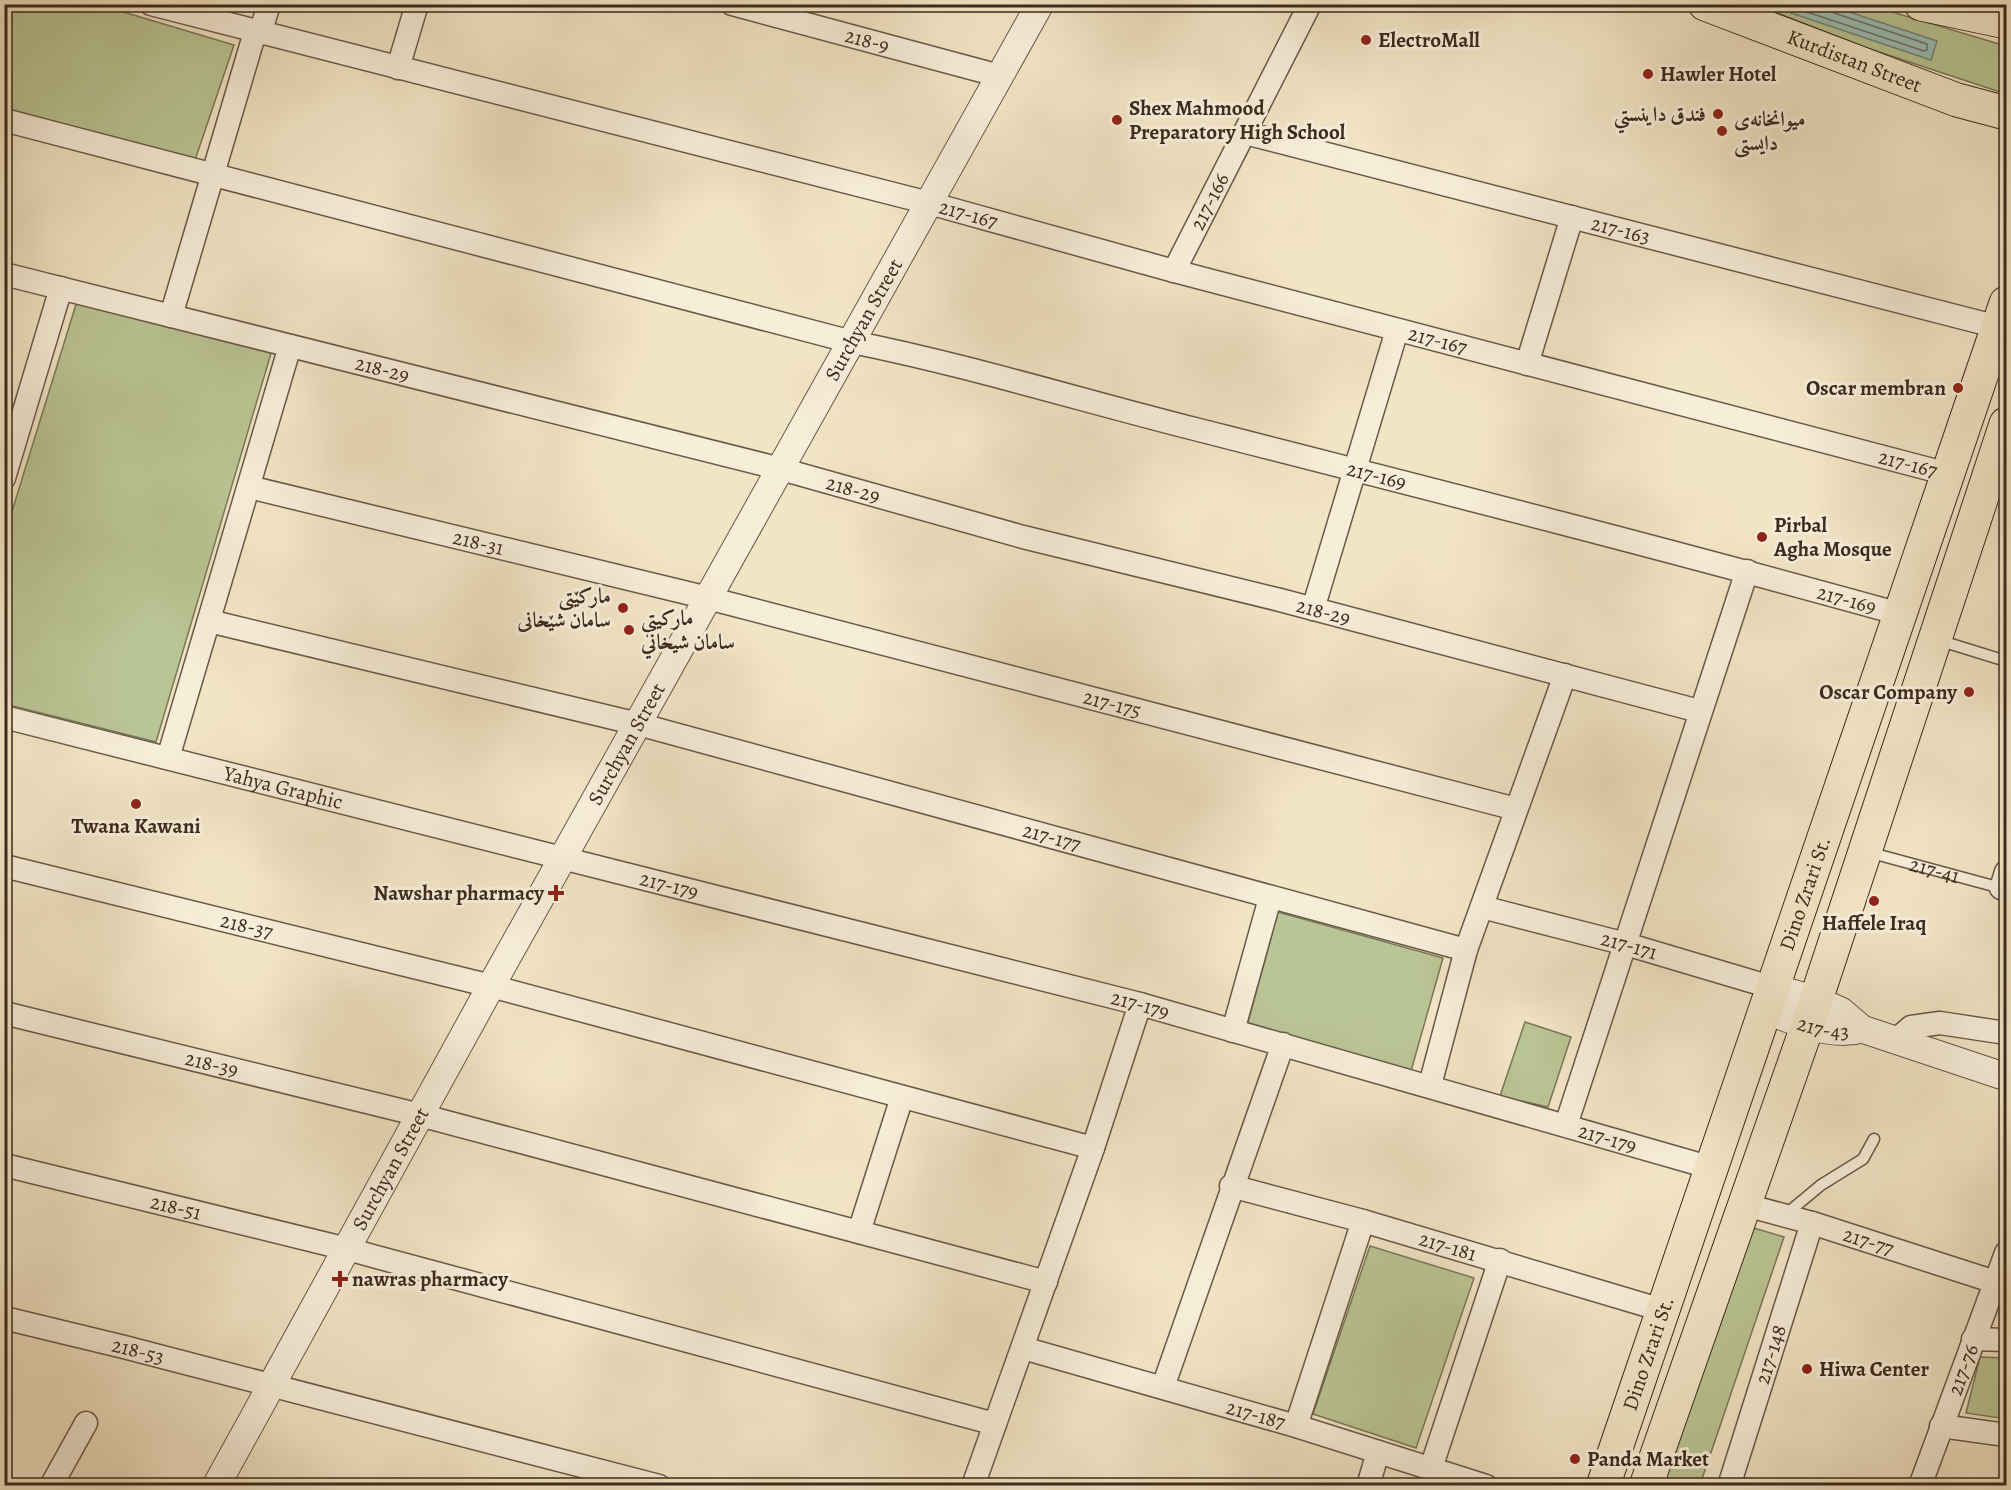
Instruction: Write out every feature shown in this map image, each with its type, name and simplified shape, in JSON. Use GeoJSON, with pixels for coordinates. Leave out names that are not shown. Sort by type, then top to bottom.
{"type":"FeatureCollection","features":[{"type":"Feature","properties":{"kind":"main road","name":"Kurdistan Street"},"geometry":{"type":"LineString","coordinates":[[1705,4],[1957,100],[2007,113]]}},
{"type":"Feature","properties":{"kind":"main road"},"geometry":{"type":"LineString","coordinates":[[1922,5],[1961,8],[2007,22]]}},
{"type":"Feature","properties":{"kind":"main road","name":"Dino Zrari St."},"geometry":{"type":"LineString","coordinates":[[1603,1485],[2002,315]]}},
{"type":"Feature","properties":{"kind":"main road","name":"Dino Zrari St."},"geometry":{"type":"LineString","coordinates":[[1646,1485],[1812,1012],[1934,639],[1999,472],[2007,424]]}},
{"type":"Feature","properties":{"kind":"street","name":"217-167"},"geometry":{"type":"LineString","coordinates":[[151,4],[929,203],[1174,271],[1948,474]]}},
{"type":"Feature","properties":{"kind":"street"},"geometry":{"type":"LineString","coordinates":[[171,316],[213,175],[269,4]]}},
{"type":"Feature","properties":{"kind":"street"},"geometry":{"type":"LineString","coordinates":[[398,68],[417,4]]}},
{"type":"Feature","properties":{"kind":"street","name":"218-9"},"geometry":{"type":"LineString","coordinates":[[732,4],[1000,76]]}},
{"type":"Feature","properties":{"kind":"street","name":"Surchyan Street"},"geometry":{"type":"LineString","coordinates":[[216,1485],[491,986],[1040,4]]}},
{"type":"Feature","properties":{"kind":"street","name":"217-166"},"geometry":{"type":"LineString","coordinates":[[1174,271],[1310,4]]}},
{"type":"Feature","properties":{"kind":"street","name":"217-169"},"geometry":{"type":"LineString","coordinates":[[4,120],[852,342],[921,356],[1108,407],[1747,571],[1900,614]]}},
{"type":"Feature","properties":{"kind":"street","name":"217-163"},"geometry":{"type":"LineString","coordinates":[[1245,133],[1572,217],[2002,315]]}},
{"type":"Feature","properties":{"kind":"street"},"geometry":{"type":"LineString","coordinates":[[1527,364],[1572,217]]}},
{"type":"Feature","properties":{"kind":"street","name":"218-29"},"geometry":{"type":"LineString","coordinates":[[4,273],[780,469],[989,528],[1313,609],[1699,711]]}},
{"type":"Feature","properties":{"kind":"street"},"geometry":{"type":"LineString","coordinates":[[4,477],[13,417],[61,288]]}},
{"type":"Feature","properties":{"kind":"street"},"geometry":{"type":"LineString","coordinates":[[1313,609],[1357,470],[1397,330]]}},
{"type":"Feature","properties":{"kind":"street"},"geometry":{"type":"LineString","coordinates":[[168,758],[290,346]]}},
{"type":"Feature","properties":{"kind":"street","name":"218-31"},"geometry":{"type":"LineString","coordinates":[[249,487],[708,598]]}},
{"type":"Feature","properties":{"kind":"street"},"geometry":{"type":"LineString","coordinates":[[1566,1125],[1699,711],[1747,571]]}},
{"type":"Feature","properties":{"kind":"street","name":"217-175"},"geometry":{"type":"LineString","coordinates":[[708,598],[1516,809]]}},
{"type":"Feature","properties":{"kind":"street","name":"217-177"},"geometry":{"type":"LineString","coordinates":[[209,621],[638,724],[1466,950]]}},
{"type":"Feature","properties":{"kind":"street"},"geometry":{"type":"LineString","coordinates":[[1430,1085],[1466,950],[1565,675]]}},
{"type":"Feature","properties":{"kind":"street","name":"Yahya Graphic"},"geometry":{"type":"LineString","coordinates":[[4,717],[563,858]]}},
{"type":"Feature","properties":{"kind":"street","name":"217-179"},"geometry":{"type":"LineString","coordinates":[[563,858],[1140,1004],[1430,1085],[1712,1168]]}},
{"type":"Feature","properties":{"kind":"street","name":"218-37"},"geometry":{"type":"LineString","coordinates":[[4,866],[491,986],[1093,1148]]}},
{"type":"Feature","properties":{"kind":"street"},"geometry":{"type":"LineString","coordinates":[[1233,1031],[1270,898]]}},
{"type":"Feature","properties":{"kind":"street","name":"217-171"},"geometry":{"type":"LineString","coordinates":[[1482,907],[1626,944],[1770,1000]]}},
{"type":"Feature","properties":{"kind":"street","name":"217-43"},"geometry":{"type":"LineString","coordinates":[[1770,1000],[1812,1012],[1834,1032],[1848,1033],[1862,1029],[1896,1040]]}},
{"type":"Feature","properties":{"kind":"street"},"geometry":{"type":"LineString","coordinates":[[978,1484],[995,1424],[1093,1148],[1140,1004]]}},
{"type":"Feature","properties":{"kind":"street","name":"218-39"},"geometry":{"type":"LineString","coordinates":[[4,1013],[420,1115],[1046,1282]]}},
{"type":"Feature","properties":{"kind":"street"},"geometry":{"type":"LineString","coordinates":[[1896,1040],[1911,1027],[1940,1023],[2007,1033]]}},
{"type":"Feature","properties":{"kind":"street"},"geometry":{"type":"LineString","coordinates":[[1896,1040],[2007,1077]]}},
{"type":"Feature","properties":{"kind":"street"},"geometry":{"type":"LineString","coordinates":[[1163,1387],[1283,1044]]}},
{"type":"Feature","properties":{"kind":"street"},"geometry":{"type":"LineString","coordinates":[[859,1232],[902,1097]]}},
{"type":"Feature","properties":{"kind":"street","name":"218-51"},"geometry":{"type":"LineString","coordinates":[[4,1165],[347,1249],[995,1424]]}},
{"type":"Feature","properties":{"kind":"street","name":"217-181"},"geometry":{"type":"LineString","coordinates":[[1232,1186],[1500,1260],[1662,1310]]}},
{"type":"Feature","properties":{"kind":"street","name":"217-77"},"geometry":{"type":"LineString","coordinates":[[1743,1204],[1812,1223],[1995,1282]]}},
{"type":"Feature","properties":{"kind":"street"},"geometry":{"type":"LineString","coordinates":[[1296,1426],[1363,1221]]}},
{"type":"Feature","properties":{"kind":"street","name":"217-148"},"geometry":{"type":"LineString","coordinates":[[1729,1485],[1812,1223]]}},
{"type":"Feature","properties":{"kind":"street","name":"217-76"},"geometry":{"type":"LineString","coordinates":[[1920,1485],[1972,1339],[2007,1253]]}},
{"type":"Feature","properties":{"kind":"street"},"geometry":{"type":"LineString","coordinates":[[1431,1468],[1500,1260]]}},
{"type":"Feature","properties":{"kind":"street","name":"218-53"},"geometry":{"type":"LineString","coordinates":[[7,1317],[659,1485]]}},
{"type":"Feature","properties":{"kind":"street"},"geometry":{"type":"LineString","coordinates":[[1972,1339],[2007,1340]]}},
{"type":"Feature","properties":{"kind":"street","name":"217-187"},"geometry":{"type":"LineString","coordinates":[[1023,1348],[1296,1426],[1486,1485]]}},
{"type":"Feature","properties":{"kind":"street"},"geometry":{"type":"LineString","coordinates":[[51,1485],[86,1423]]}},
{"type":"Feature","properties":{"kind":"street"},"geometry":{"type":"LineString","coordinates":[[1941,1426],[2007,1435]]}},
{"type":"Feature","properties":{"kind":"street"},"geometry":{"type":"LineString","coordinates":[[1368,1485],[1378,1452]]}},
{"type":"Feature","properties":{"kind":"lane"},"geometry":{"type":"LineString","coordinates":[[1934,639],[2007,661]]}},
{"type":"Feature","properties":{"kind":"lane","name":"217-41"},"geometry":{"type":"LineString","coordinates":[[1863,851],[2005,883]]}},
{"type":"Feature","properties":{"kind":"lane"},"geometry":{"type":"LineString","coordinates":[[1785,1215],[1821,1185],[1863,1159],[1874,1139]]}},
{"type":"Feature","properties":{"kind":"green space"},"geometry":{"type":"Polygon","coordinates":[[[4,5],[100,5],[234,45],[195,160],[5,108],[4,5]]]}},
{"type":"Feature","properties":{"kind":"green space"},"geometry":{"type":"Polygon","coordinates":[[[1757,5],[1869,5],[2006,46],[2006,94],[1861,46],[1757,5]]]}},
{"type":"Feature","properties":{"kind":"green space"},"geometry":{"type":"Polygon","coordinates":[[[78,298],[272,350],[156,742],[5,704],[5,534],[78,298]]]}},
{"type":"Feature","properties":{"kind":"green space"},"geometry":{"type":"Polygon","coordinates":[[[1278,912],[1443,958],[1411,1071],[1247,1026],[1278,912]]]}},
{"type":"Feature","properties":{"kind":"green space"},"geometry":{"type":"Polygon","coordinates":[[[1525,1022],[1571,1037],[1548,1107],[1500,1096],[1525,1022]]]}},
{"type":"Feature","properties":{"kind":"green space"},"geometry":{"type":"Polygon","coordinates":[[[1747,1226],[1784,1237],[1700,1485],[1658,1486],[1747,1226]]]}},
{"type":"Feature","properties":{"kind":"green space"},"geometry":{"type":"Polygon","coordinates":[[[1370,1246],[1474,1278],[1416,1448],[1313,1414],[1370,1246]]]}},
{"type":"Feature","properties":{"kind":"green space"},"geometry":{"type":"Polygon","coordinates":[[[1980,1357],[2006,1358],[2006,1419],[1966,1413],[1980,1357]]]}},
{"type":"Feature","properties":{"kind":"water"},"geometry":{"type":"Polygon","coordinates":[[[1793,5],[1828,5],[1937,41],[1931,60],[1791,13],[1793,5]]]}},
{"type":"Feature","properties":{"kind":"place","name":"ElectroMall"},"geometry":{"type":"Point","coordinates":[1366,40]}},
{"type":"Feature","properties":{"kind":"place","name":"Hawler Hotel"},"geometry":{"type":"Point","coordinates":[1648,74]}},
{"type":"Feature","properties":{"kind":"place","name":"فندق داينستي"},"geometry":{"type":"Point","coordinates":[1718,114]}},
{"type":"Feature","properties":{"kind":"place","name":"Shex Mahmood Preparatory High School"},"geometry":{"type":"Point","coordinates":[1117,120]}},
{"type":"Feature","properties":{"kind":"place","name":"میوانخانەی دایستی"},"geometry":{"type":"Point","coordinates":[1722,131]}},
{"type":"Feature","properties":{"kind":"place","name":"Oscar membran"},"geometry":{"type":"Point","coordinates":[1958,388]}},
{"type":"Feature","properties":{"kind":"place","name":"Pirbal Agha Mosque"},"geometry":{"type":"Point","coordinates":[1762,537]}},
{"type":"Feature","properties":{"kind":"place","name":"مارکێتی سامان شێخانی"},"geometry":{"type":"Point","coordinates":[623,608]}},
{"type":"Feature","properties":{"kind":"place","name":"ماركيتي سامان شيخاني"},"geometry":{"type":"Point","coordinates":[629,630]}},
{"type":"Feature","properties":{"kind":"place","name":"Oscar Company"},"geometry":{"type":"Point","coordinates":[1969,692]}},
{"type":"Feature","properties":{"kind":"place","name":"Twana Kawani"},"geometry":{"type":"Point","coordinates":[136,804]}},
{"type":"Feature","properties":{"kind":"place","name":"Nawshar pharmacy"},"geometry":{"type":"Point","coordinates":[556,893]}},
{"type":"Feature","properties":{"kind":"place","name":"Haffele Iraq"},"geometry":{"type":"Point","coordinates":[1874,901]}},
{"type":"Feature","properties":{"kind":"place","name":"nawras pharmacy"},"geometry":{"type":"Point","coordinates":[340,1279]}},
{"type":"Feature","properties":{"kind":"place","name":"Hiwa Center"},"geometry":{"type":"Point","coordinates":[1807,1369]}},
{"type":"Feature","properties":{"kind":"place","name":"Panda Market"},"geometry":{"type":"Point","coordinates":[1575,1459]}}]}
